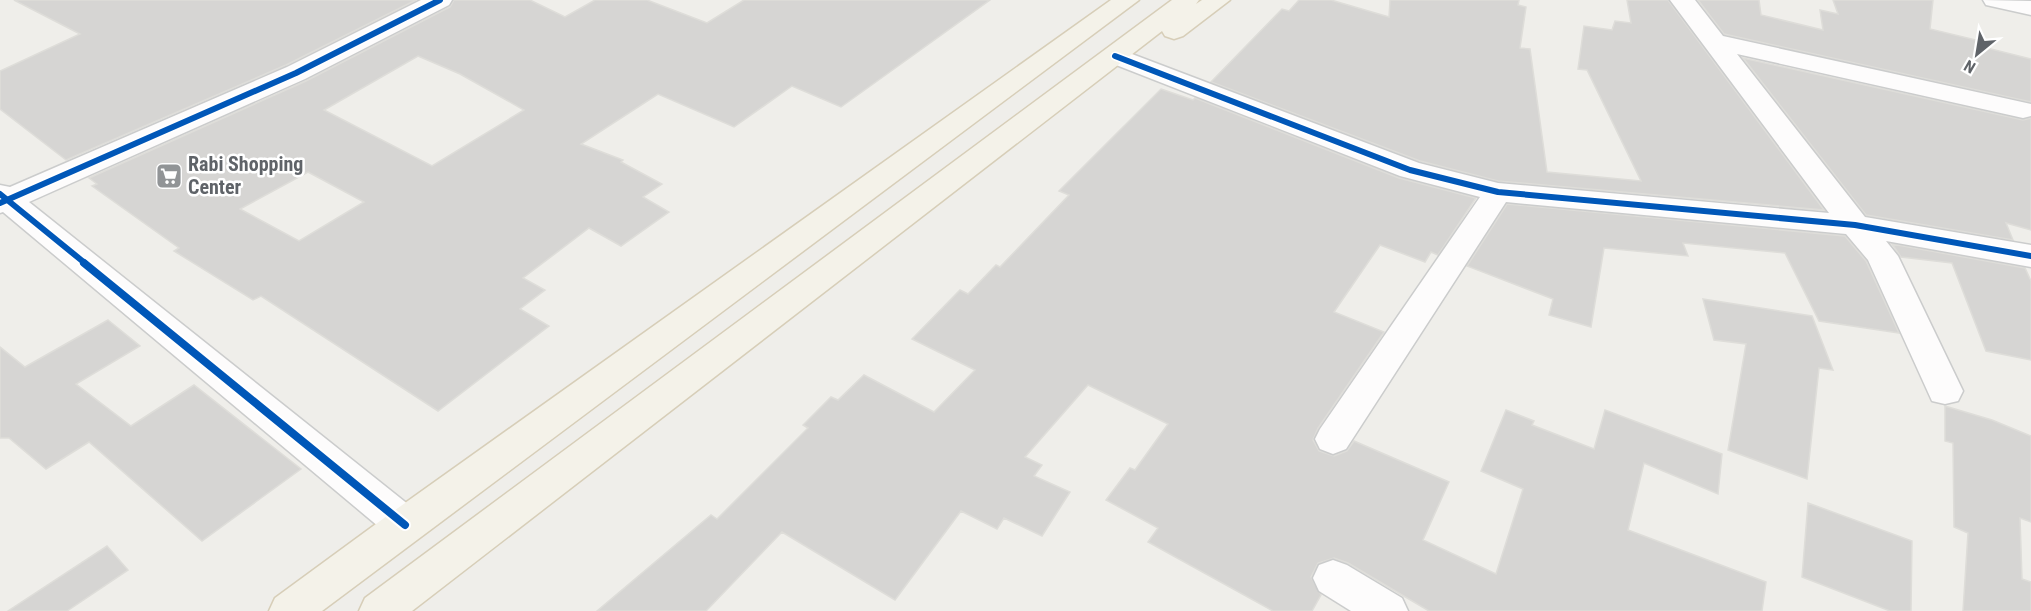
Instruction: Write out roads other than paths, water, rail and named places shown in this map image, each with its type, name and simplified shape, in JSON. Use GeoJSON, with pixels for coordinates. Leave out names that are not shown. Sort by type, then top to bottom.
{"type":"FeatureCollection","features":[{"type":"Feature","properties":{"kind":"main road"},"geometry":{"type":"LineString","coordinates":[[290,611],[1127,0]]}},
{"type":"Feature","properties":{"kind":"main road"},"geometry":{"type":"LineString","coordinates":[[380,611],[1187,0]]}},
{"type":"Feature","properties":{"kind":"main road"},"geometry":{"type":"LineString","coordinates":[[1115,56],[1171,33],[1218,0]]}},
{"type":"Feature","properties":{"kind":"main road"},"geometry":{"type":"LineString","coordinates":[[886,175],[923,202]]}},
{"type":"Feature","properties":{"kind":"street"},"geometry":{"type":"LineString","coordinates":[[405,525],[2,198],[296,73],[440,0]]}},
{"type":"Feature","properties":{"kind":"street"},"geometry":{"type":"LineString","coordinates":[[1682,0],[1717,42],[1855,225],[1882,256],[1945,391]]}},
{"type":"Feature","properties":{"kind":"street"},"geometry":{"type":"LineString","coordinates":[[1995,0],[2031,8]]}},
{"type":"Feature","properties":{"kind":"street"},"geometry":{"type":"LineString","coordinates":[[1717,42],[2023,110]]}},
{"type":"Feature","properties":{"kind":"street"},"geometry":{"type":"LineString","coordinates":[[1115,56],[1410,170],[1498,192],[1855,225],[2031,256]]}},
{"type":"Feature","properties":{"kind":"street"},"geometry":{"type":"LineString","coordinates":[[1333,440],[1498,192]]}},
{"type":"Feature","properties":{"kind":"street"},"geometry":{"type":"LineString","coordinates":[[1333,578],[1387,611]]}},
{"type":"Feature","properties":{"kind":"place","name":"Rabi Shopping Center"},"geometry":{"type":"Point","coordinates":[169,176]}}]}
